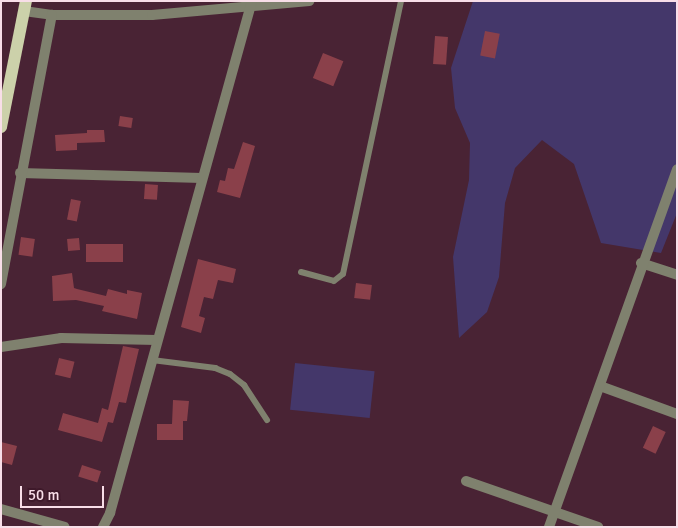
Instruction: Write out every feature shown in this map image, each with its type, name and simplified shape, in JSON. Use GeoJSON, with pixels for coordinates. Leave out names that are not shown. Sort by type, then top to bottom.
{"type":"FeatureCollection","features":[{"type":"Feature","properties":{"kind":"main road"},"geometry":{"type":"LineString","coordinates":[[1,127],[25,6]]}},
{"type":"Feature","properties":{"kind":"street"},"geometry":{"type":"LineString","coordinates":[[25,6],[52,15],[152,15],[251,4],[309,1]]}},
{"type":"Feature","properties":{"kind":"street"},"geometry":{"type":"LineString","coordinates":[[103,527],[110,513],[156,340],[251,4]]}},
{"type":"Feature","properties":{"kind":"street"},"geometry":{"type":"LineString","coordinates":[[1,284],[20,173],[52,15]]}},
{"type":"Feature","properties":{"kind":"street"},"geometry":{"type":"LineString","coordinates":[[549,527],[600,386],[641,262],[677,169]]}},
{"type":"Feature","properties":{"kind":"street"},"geometry":{"type":"LineString","coordinates":[[20,173],[202,178]]}},
{"type":"Feature","properties":{"kind":"street"},"geometry":{"type":"LineString","coordinates":[[641,262],[677,275]]}},
{"type":"Feature","properties":{"kind":"street"},"geometry":{"type":"LineString","coordinates":[[1,347],[61,338],[156,340]]}},
{"type":"Feature","properties":{"kind":"street"},"geometry":{"type":"LineString","coordinates":[[600,386],[677,414]]}},
{"type":"Feature","properties":{"kind":"street"},"geometry":{"type":"LineString","coordinates":[[466,481],[598,527]]}},
{"type":"Feature","properties":{"kind":"street"},"geometry":{"type":"LineString","coordinates":[[1,509],[65,527]]}},
{"type":"Feature","properties":{"kind":"lane"},"geometry":{"type":"LineString","coordinates":[[301,272],[334,281],[344,274],[401,1]]}},
{"type":"Feature","properties":{"kind":"lane"},"geometry":{"type":"LineString","coordinates":[[152,360],[215,368],[230,374],[244,385],[268,420]]}},
{"type":"Feature","properties":{"kind":"shaded area"},"geometry":{"type":"Polygon","coordinates":[[[473,1],[677,1],[677,213],[661,253],[601,243],[574,164],[542,140],[515,168],[505,203],[499,277],[487,312],[459,338],[453,257],[469,180],[470,143],[455,108],[451,68],[473,1]]]}},
{"type":"Feature","properties":{"kind":"shaded area"},"geometry":{"type":"Polygon","coordinates":[[[295,363],[375,371],[370,418],[290,410],[295,363]]]}},
{"type":"Feature","properties":{"kind":"building"},"geometry":{"type":"Polygon","coordinates":[[[485,31],[500,34],[495,58],[480,56],[485,31]]]}},
{"type":"Feature","properties":{"kind":"building"},"geometry":{"type":"Polygon","coordinates":[[[435,36],[448,37],[446,65],[433,64],[435,36]]]}},
{"type":"Feature","properties":{"kind":"building"},"geometry":{"type":"Polygon","coordinates":[[[323,53],[343,61],[333,86],[313,78],[323,53]]]}},
{"type":"Feature","properties":{"kind":"building"},"geometry":{"type":"Polygon","coordinates":[[[120,116],[133,118],[131,128],[118,126],[120,116]]]}},
{"type":"Feature","properties":{"kind":"building"},"geometry":{"type":"Polygon","coordinates":[[[87,130],[104,130],[105,142],[77,143],[77,150],[56,151],[55,135],[87,133],[87,130]]]}},
{"type":"Feature","properties":{"kind":"building"},"geometry":{"type":"Polygon","coordinates":[[[243,142],[255,146],[240,198],[217,192],[220,180],[225,181],[228,168],[234,169],[243,142]]]}},
{"type":"Feature","properties":{"kind":"building"},"geometry":{"type":"Polygon","coordinates":[[[145,184],[158,185],[157,200],[144,199],[145,184]]]}},
{"type":"Feature","properties":{"kind":"building"},"geometry":{"type":"Polygon","coordinates":[[[71,199],[81,201],[77,222],[67,220],[71,199]]]}},
{"type":"Feature","properties":{"kind":"building"},"geometry":{"type":"Polygon","coordinates":[[[21,237],[35,239],[32,257],[18,255],[21,237]]]}},
{"type":"Feature","properties":{"kind":"building"},"geometry":{"type":"Polygon","coordinates":[[[79,238],[80,250],[68,251],[67,239],[79,238]]]}},
{"type":"Feature","properties":{"kind":"building"},"geometry":{"type":"Polygon","coordinates":[[[86,244],[123,244],[123,262],[86,262],[86,244]]]}},
{"type":"Feature","properties":{"kind":"building"},"geometry":{"type":"Polygon","coordinates":[[[198,259],[236,269],[233,283],[218,280],[213,299],[204,297],[199,316],[205,318],[201,333],[181,327],[198,259]]]}},
{"type":"Feature","properties":{"kind":"building"},"geometry":{"type":"Polygon","coordinates":[[[72,273],[74,288],[77,289],[106,296],[108,289],[127,294],[127,290],[142,293],[137,319],[102,311],[104,306],[76,300],[53,301],[52,276],[72,273]]]}},
{"type":"Feature","properties":{"kind":"building"},"geometry":{"type":"Polygon","coordinates":[[[356,283],[372,285],[370,300],[354,298],[356,283]]]}},
{"type":"Feature","properties":{"kind":"building"},"geometry":{"type":"Polygon","coordinates":[[[123,346],[139,349],[126,403],[119,402],[113,423],[108,422],[102,442],[58,430],[63,413],[98,423],[102,408],[108,410],[123,346]]]}},
{"type":"Feature","properties":{"kind":"building"},"geometry":{"type":"Polygon","coordinates":[[[59,358],[75,362],[70,378],[55,374],[59,358]]]}},
{"type":"Feature","properties":{"kind":"building"},"geometry":{"type":"Polygon","coordinates":[[[173,400],[189,401],[187,421],[183,421],[183,440],[157,440],[157,424],[172,424],[173,400]]]}},
{"type":"Feature","properties":{"kind":"building"},"geometry":{"type":"Polygon","coordinates":[[[653,426],[666,432],[656,454],[643,448],[653,426]]]}},
{"type":"Feature","properties":{"kind":"building"},"geometry":{"type":"Polygon","coordinates":[[[1,442],[17,446],[12,465],[1,462],[1,442]]]}},
{"type":"Feature","properties":{"kind":"building"},"geometry":{"type":"Polygon","coordinates":[[[82,465],[101,471],[97,483],[78,476],[82,465]]]}}]}
